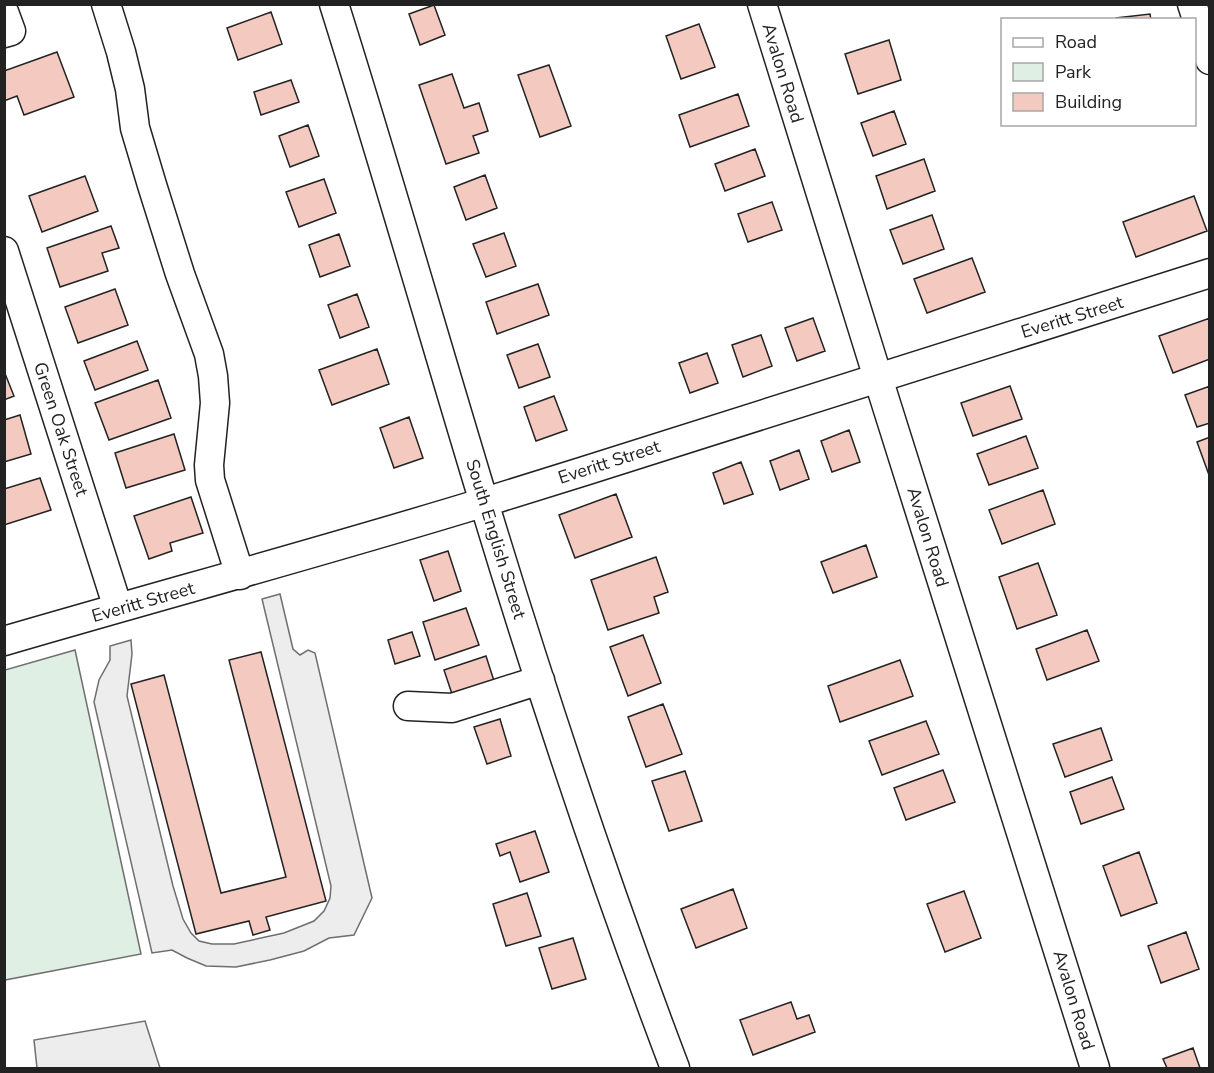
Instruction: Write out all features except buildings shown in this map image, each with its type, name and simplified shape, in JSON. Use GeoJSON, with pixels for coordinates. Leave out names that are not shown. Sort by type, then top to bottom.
{"type":"FeatureCollection","features":[{"type":"Feature","properties":{"kind":"street"},"geometry":{"type":"LineString","coordinates":[[106,4],[121,52],[130,89],[135,128],[148,174],[209,354],[215,403],[208,465],[210,480],[240,575]]}},
{"type":"Feature","properties":{"kind":"street","name":"South English Street"},"geometry":{"type":"LineString","coordinates":[[334,4],[540,680],[635,963],[675,1068]]}},
{"type":"Feature","properties":{"kind":"street","name":"Avalon Road"},"geometry":{"type":"LineString","coordinates":[[762,4],[1095,1068]]}},
{"type":"Feature","properties":{"kind":"street"},"geometry":{"type":"LineString","coordinates":[[1192,4],[1209,60]]}},
{"type":"Feature","properties":{"kind":"street"},"geometry":{"type":"LineString","coordinates":[[4,12],[11,31],[4,33]]}},
{"type":"Feature","properties":{"kind":"street","name":"Green Oak Street"},"geometry":{"type":"LineString","coordinates":[[4,251],[118,608]]}},
{"type":"Feature","properties":{"kind":"street","name":"Everitt Street"},"geometry":{"type":"LineString","coordinates":[[4,641],[240,575],[484,502],[1209,273]]}},
{"type":"Feature","properties":{"kind":"street"},"geometry":{"type":"LineString","coordinates":[[408,706],[452,708],[540,680]]}},
{"type":"Feature","properties":{"kind":"green space"},"geometry":{"type":"Polygon","coordinates":[[[75,650],[141,954],[5,980],[5,670],[75,650]]]}},
{"type":"Feature","properties":{"kind":"shaded area"},"geometry":{"type":"Polygon","coordinates":[[[280,594],[293,649],[300,655],[308,650],[315,653],[372,898],[354,935],[329,938],[304,951],[270,960],[236,967],[206,966],[172,950],[152,953],[94,702],[99,680],[110,660],[110,646],[131,640],[132,654],[127,696],[173,886],[183,919],[191,933],[199,941],[212,944],[234,944],[284,933],[314,921],[324,911],[330,898],[331,886],[262,599],[280,594]]]}},
{"type":"Feature","properties":{"kind":"shaded area"},"geometry":{"type":"Polygon","coordinates":[[[145,1021],[160,1068],[37,1068],[34,1040],[145,1021]]]}}]}
